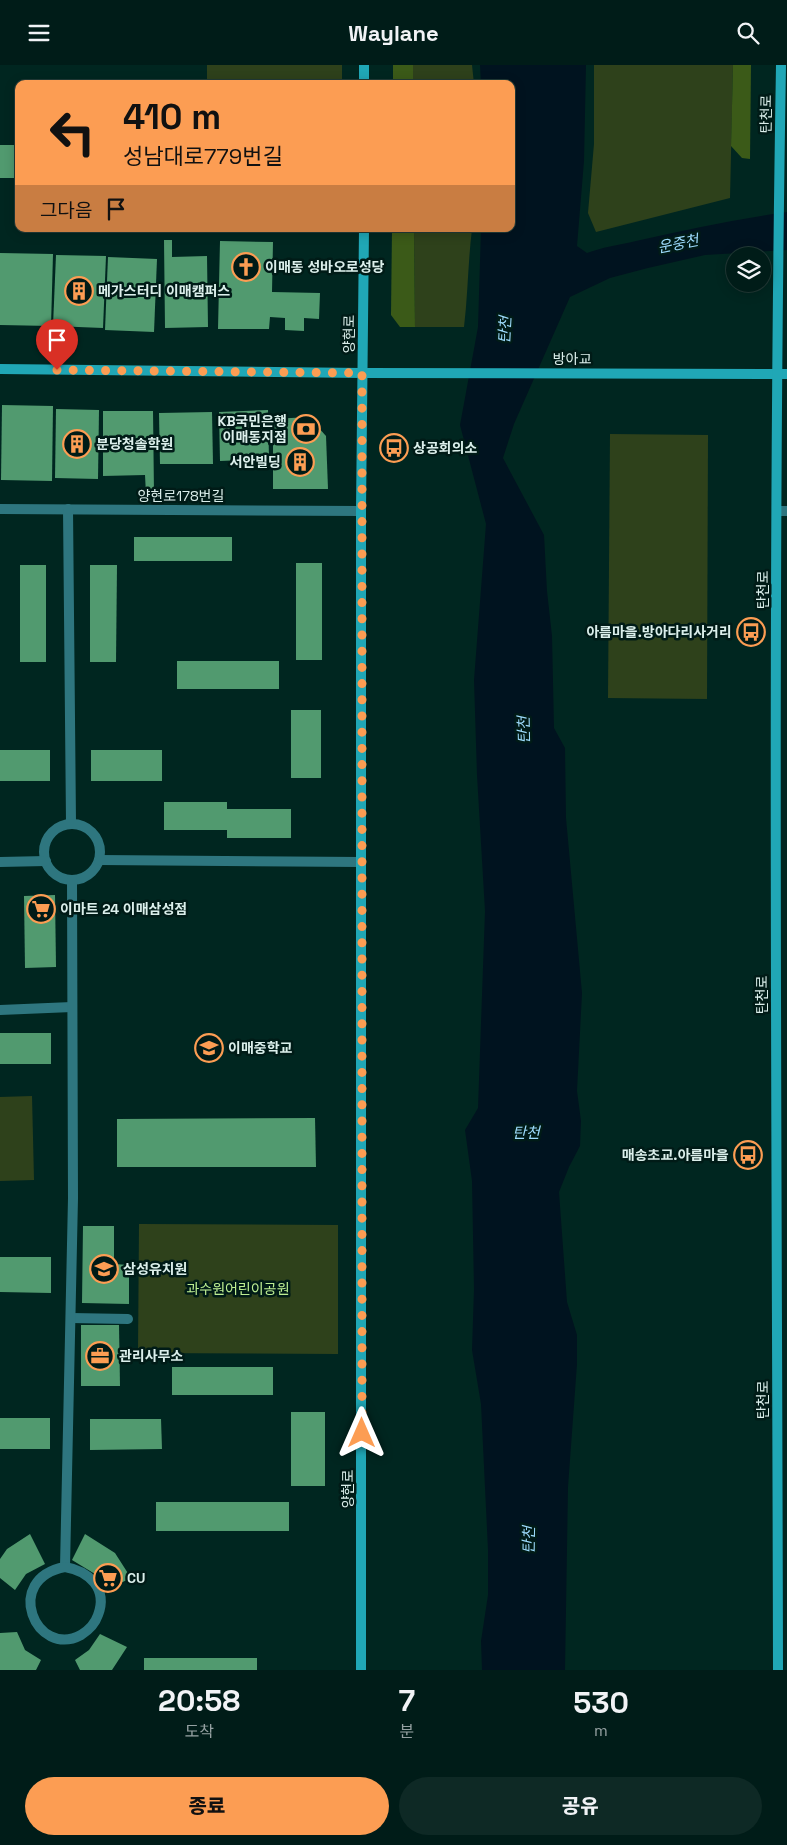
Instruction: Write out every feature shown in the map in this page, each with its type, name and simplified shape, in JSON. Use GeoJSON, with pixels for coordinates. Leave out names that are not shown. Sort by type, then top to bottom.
{"type":"FeatureCollection","features":[{"type":"Feature","properties":{"kind":"main road"},"geometry":{"type":"LineString","coordinates":[[364,65],[364,80]]}},
{"type":"Feature","properties":{"kind":"main road","name":"탄천로"},"geometry":{"type":"LineString","coordinates":[[778,1670],[782,374],[778,319],[781,65]]}},
{"type":"Feature","properties":{"kind":"main road","name":"양현로"},"geometry":{"type":"LineString","coordinates":[[361,1670],[361,511],[364,232]]}},
{"type":"Feature","properties":{"kind":"main road","name":"방아교"},"geometry":{"type":"LineString","coordinates":[[0,369],[362,373],[782,374]]}},
{"type":"Feature","properties":{"kind":"street","name":"양현로178번길"},"geometry":{"type":"LineString","coordinates":[[0,509],[361,511]]}},
{"type":"Feature","properties":{"kind":"street"},"geometry":{"type":"LineString","coordinates":[[68,509],[71,823]]}},
{"type":"Feature","properties":{"kind":"street"},"geometry":{"type":"LineString","coordinates":[[80,824],[95,834],[101,851],[99,860],[89,875],[72,880],[62,878],[48,866],[44,847],[47,838],[53,830],[61,825],[80,824]]}},
{"type":"Feature","properties":{"kind":"street"},"geometry":{"type":"LineString","coordinates":[[99,860],[362,863]]}},
{"type":"Feature","properties":{"kind":"street"},"geometry":{"type":"LineString","coordinates":[[0,862],[46,861]]}},
{"type":"Feature","properties":{"kind":"street"},"geometry":{"type":"LineString","coordinates":[[65,1567],[73,1198],[72,880]]}},
{"type":"Feature","properties":{"kind":"street"},"geometry":{"type":"LineString","coordinates":[[0,1011],[72,1007]]}},
{"type":"Feature","properties":{"kind":"street"},"geometry":{"type":"LineString","coordinates":[[71,1318],[128,1319]]}},
{"type":"Feature","properties":{"kind":"street"},"geometry":{"type":"LineString","coordinates":[[65,1567],[77,1569],[88,1575],[100,1591],[101,1609],[97,1620],[89,1630],[78,1636],[66,1639],[55,1637],[41,1628],[32,1615],[30,1603],[31,1593],[36,1583],[44,1574],[54,1569],[65,1567]]}},
{"type":"Feature","properties":{"kind":"green space"},"geometry":{"type":"Polygon","coordinates":[[[207,65],[342,65],[342,80],[207,80],[207,65]]]}},
{"type":"Feature","properties":{"kind":"green space"},"geometry":{"type":"Polygon","coordinates":[[[393,65],[413,65],[413,80],[393,80],[393,65]]]}},
{"type":"Feature","properties":{"kind":"green space"},"geometry":{"type":"Polygon","coordinates":[[[413,65],[472,65],[474,80],[413,80],[413,65]]]}},
{"type":"Feature","properties":{"kind":"green space"},"geometry":{"type":"Polygon","coordinates":[[[594,65],[733,65],[730,198],[596,232],[588,213],[594,144],[594,65]]]}},
{"type":"Feature","properties":{"kind":"green space"},"geometry":{"type":"Polygon","coordinates":[[[733,65],[751,65],[750,159],[742,158],[731,146],[733,65]]]}},
{"type":"Feature","properties":{"kind":"green space"},"geometry":{"type":"Polygon","coordinates":[[[392,232],[414,232],[415,327],[400,327],[391,315],[392,232]]]}},
{"type":"Feature","properties":{"kind":"green space"},"geometry":{"type":"Polygon","coordinates":[[[414,232],[472,232],[464,327],[415,327],[414,232]]]}},
{"type":"Feature","properties":{"kind":"green space"},"geometry":{"type":"Polygon","coordinates":[[[610,434],[708,435],[707,699],[608,698],[610,434]]]}},
{"type":"Feature","properties":{"kind":"green space"},"geometry":{"type":"Polygon","coordinates":[[[32,1096],[34,1180],[0,1181],[0,1097],[32,1096]]]}},
{"type":"Feature","properties":{"kind":"green space","name":"과수원어린이공원"},"geometry":{"type":"Polygon","coordinates":[[[139,1224],[338,1225],[338,1354],[138,1353],[139,1224]]]}},
{"type":"Feature","properties":{"kind":"water","name":"탄천"},"geometry":{"type":"Polygon","coordinates":[[[480,65],[586,65],[584,161],[577,246],[587,253],[692,229],[787,212],[787,250],[771,251],[771,247],[726,247],[726,254],[705,255],[610,278],[570,297],[514,424],[503,458],[544,535],[552,636],[554,728],[565,748],[566,818],[582,993],[577,1091],[581,1121],[580,1146],[559,1192],[567,1302],[577,1335],[577,1364],[568,1487],[565,1670],[482,1670],[481,1641],[488,1595],[488,1550],[481,1404],[472,1350],[474,1289],[472,1181],[465,1130],[478,1108],[485,911],[477,775],[474,680],[486,524],[460,425],[478,327],[481,232],[515,232],[515,80],[481,80],[480,65]]]}},
{"type":"Feature","properties":{"kind":"building"},"geometry":{"type":"Polygon","coordinates":[[[0,145],[15,145],[15,178],[0,178],[0,145]]]}},
{"type":"Feature","properties":{"kind":"building"},"geometry":{"type":"Polygon","coordinates":[[[164,240],[172,240],[172,257],[207,256],[208,327],[165,328],[164,240]]]}},
{"type":"Feature","properties":{"kind":"building","name":"이매동 성바오로성당"},"geometry":{"type":"Polygon","coordinates":[[[220,241],[273,242],[272,292],[320,293],[319,319],[304,318],[304,331],[285,330],[285,318],[270,317],[269,329],[218,329],[220,241]]]}},
{"type":"Feature","properties":{"kind":"building"},"geometry":{"type":"Polygon","coordinates":[[[0,253],[53,254],[51,326],[0,325],[0,253]]]}},
{"type":"Feature","properties":{"kind":"building","name":"메가스터디 이매캠퍼스"},"geometry":{"type":"Polygon","coordinates":[[[56,255],[106,256],[103,328],[53,326],[56,255]]]}},
{"type":"Feature","properties":{"kind":"building"},"geometry":{"type":"Polygon","coordinates":[[[108,257],[157,259],[154,332],[105,330],[108,257]]]}},
{"type":"Feature","properties":{"kind":"building"},"geometry":{"type":"Polygon","coordinates":[[[2,405],[53,406],[52,481],[1,480],[2,405]]]}},
{"type":"Feature","properties":{"kind":"building","name":"분당청솔학원"},"geometry":{"type":"Polygon","coordinates":[[[56,409],[99,410],[98,479],[55,478],[56,409]]]}},
{"type":"Feature","properties":{"kind":"building"},"geometry":{"type":"Polygon","coordinates":[[[268,410],[269,459],[220,461],[219,412],[268,410]]]}},
{"type":"Feature","properties":{"kind":"building"},"geometry":{"type":"Polygon","coordinates":[[[103,411],[153,411],[154,494],[146,494],[145,475],[103,476],[103,411]]]}},
{"type":"Feature","properties":{"kind":"building"},"geometry":{"type":"Polygon","coordinates":[[[212,412],[213,464],[160,464],[159,413],[212,412]]]}},
{"type":"Feature","properties":{"kind":"building","name":"서안빌딩"},"geometry":{"type":"Polygon","coordinates":[[[309,417],[326,436],[328,489],[273,489],[273,419],[309,417]]]}},
{"type":"Feature","properties":{"kind":"building"},"geometry":{"type":"Polygon","coordinates":[[[134,537],[232,537],[232,561],[134,561],[134,537]]]}},
{"type":"Feature","properties":{"kind":"building"},"geometry":{"type":"Polygon","coordinates":[[[296,563],[322,563],[322,660],[296,660],[296,563]]]}},
{"type":"Feature","properties":{"kind":"building"},"geometry":{"type":"Polygon","coordinates":[[[20,565],[46,565],[46,662],[20,662],[20,565]]]}},
{"type":"Feature","properties":{"kind":"building"},"geometry":{"type":"Polygon","coordinates":[[[90,565],[117,565],[116,662],[90,662],[90,565]]]}},
{"type":"Feature","properties":{"kind":"building"},"geometry":{"type":"Polygon","coordinates":[[[177,661],[279,661],[279,689],[177,689],[177,661]]]}},
{"type":"Feature","properties":{"kind":"building"},"geometry":{"type":"Polygon","coordinates":[[[291,710],[321,710],[321,778],[291,778],[291,710]]]}},
{"type":"Feature","properties":{"kind":"building"},"geometry":{"type":"Polygon","coordinates":[[[0,750],[50,750],[50,781],[0,781],[0,750]]]}},
{"type":"Feature","properties":{"kind":"building"},"geometry":{"type":"Polygon","coordinates":[[[91,750],[162,750],[162,781],[91,781],[91,750]]]}},
{"type":"Feature","properties":{"kind":"building"},"geometry":{"type":"Polygon","coordinates":[[[164,802],[227,802],[227,809],[291,809],[291,838],[227,838],[227,830],[164,830],[164,802]]]}},
{"type":"Feature","properties":{"kind":"building"},"geometry":{"type":"Polygon","coordinates":[[[55,895],[56,967],[25,968],[24,896],[55,895]]]}},
{"type":"Feature","properties":{"kind":"building"},"geometry":{"type":"Polygon","coordinates":[[[0,1033],[51,1033],[51,1064],[0,1064],[0,1033]]]}},
{"type":"Feature","properties":{"kind":"building"},"geometry":{"type":"Polygon","coordinates":[[[315,1118],[316,1167],[117,1167],[117,1119],[315,1118]]]}},
{"type":"Feature","properties":{"kind":"building"},"geometry":{"type":"Polygon","coordinates":[[[83,1226],[114,1226],[114,1264],[129,1265],[129,1304],[82,1303],[83,1226]]]}},
{"type":"Feature","properties":{"kind":"building"},"geometry":{"type":"Polygon","coordinates":[[[0,1257],[51,1257],[51,1293],[0,1292],[0,1257]]]}},
{"type":"Feature","properties":{"kind":"building","name":"관리사무소"},"geometry":{"type":"Polygon","coordinates":[[[81,1325],[119,1325],[120,1386],[81,1386],[81,1325]]]}},
{"type":"Feature","properties":{"kind":"building"},"geometry":{"type":"Polygon","coordinates":[[[172,1367],[273,1367],[273,1395],[172,1395],[172,1367]]]}},
{"type":"Feature","properties":{"kind":"building"},"geometry":{"type":"Polygon","coordinates":[[[291,1412],[325,1412],[325,1486],[291,1486],[291,1412]]]}},
{"type":"Feature","properties":{"kind":"building"},"geometry":{"type":"Polygon","coordinates":[[[0,1418],[50,1418],[50,1449],[0,1449],[0,1418]]]}},
{"type":"Feature","properties":{"kind":"building"},"geometry":{"type":"Polygon","coordinates":[[[90,1419],[161,1419],[162,1449],[90,1450],[90,1419]]]}},
{"type":"Feature","properties":{"kind":"building"},"geometry":{"type":"Polygon","coordinates":[[[156,1502],[289,1502],[289,1531],[156,1531],[156,1502]]]}},
{"type":"Feature","properties":{"kind":"building"},"geometry":{"type":"Polygon","coordinates":[[[30,1534],[45,1564],[26,1574],[15,1590],[0,1578],[0,1559],[7,1549],[30,1534]]]}},
{"type":"Feature","properties":{"kind":"building"},"geometry":{"type":"Polygon","coordinates":[[[85,1534],[115,1553],[131,1578],[106,1590],[95,1574],[72,1560],[85,1534]]]}},
{"type":"Feature","properties":{"kind":"building"},"geometry":{"type":"Polygon","coordinates":[[[17,1632],[25,1650],[41,1660],[36,1670],[0,1670],[0,1633],[17,1632]]]}},
{"type":"Feature","properties":{"kind":"building"},"geometry":{"type":"Polygon","coordinates":[[[100,1634],[127,1647],[112,1670],[80,1670],[75,1660],[89,1650],[100,1634]]]}},
{"type":"Feature","properties":{"kind":"building"},"geometry":{"type":"Polygon","coordinates":[[[144,1658],[257,1658],[257,1670],[144,1670],[144,1658]]]}},
{"type":"Feature","properties":{"kind":"place","name":"이매동 성바오로성당"},"geometry":{"type":"Point","coordinates":[246,267]}},
{"type":"Feature","properties":{"kind":"place","name":"메가스터디 이매캠퍼스"},"geometry":{"type":"Point","coordinates":[79,291]}},
{"type":"Feature","properties":{"kind":"place","name":"KB국민은행 이매동지점"},"geometry":{"type":"Point","coordinates":[306,429]}},
{"type":"Feature","properties":{"kind":"place","name":"분당청솔학원"},"geometry":{"type":"Point","coordinates":[77,444]}},
{"type":"Feature","properties":{"kind":"place","name":"상공회의소"},"geometry":{"type":"Point","coordinates":[394,448]}},
{"type":"Feature","properties":{"kind":"place","name":"서안빌딩"},"geometry":{"type":"Point","coordinates":[300,462]}},
{"type":"Feature","properties":{"kind":"place","name":"아름마을.방아다리사거리"},"geometry":{"type":"Point","coordinates":[751,632]}},
{"type":"Feature","properties":{"kind":"place","name":"이마트 24 이매삼성점"},"geometry":{"type":"Point","coordinates":[41,909]}},
{"type":"Feature","properties":{"kind":"place","name":"이매중학교"},"geometry":{"type":"Point","coordinates":[209,1048]}},
{"type":"Feature","properties":{"kind":"place","name":"매송초교.아름마을"},"geometry":{"type":"Point","coordinates":[748,1155]}},
{"type":"Feature","properties":{"kind":"place","name":"삼성유치원"},"geometry":{"type":"Point","coordinates":[104,1269]}},
{"type":"Feature","properties":{"kind":"place","name":"관리사무소"},"geometry":{"type":"Point","coordinates":[100,1356]}},
{"type":"Feature","properties":{"kind":"place","name":"CU"},"geometry":{"type":"Point","coordinates":[108,1578]}},
{"type":"Feature","properties":{"kind":"route"},"geometry":{"type":"LineString","coordinates":[[57,370],[362,373],[362,1433]]}},
{"type":"Feature","properties":{"kind":"water label","name":"운중천"},"geometry":{"type":"Point","coordinates":[678,244]}}]}
